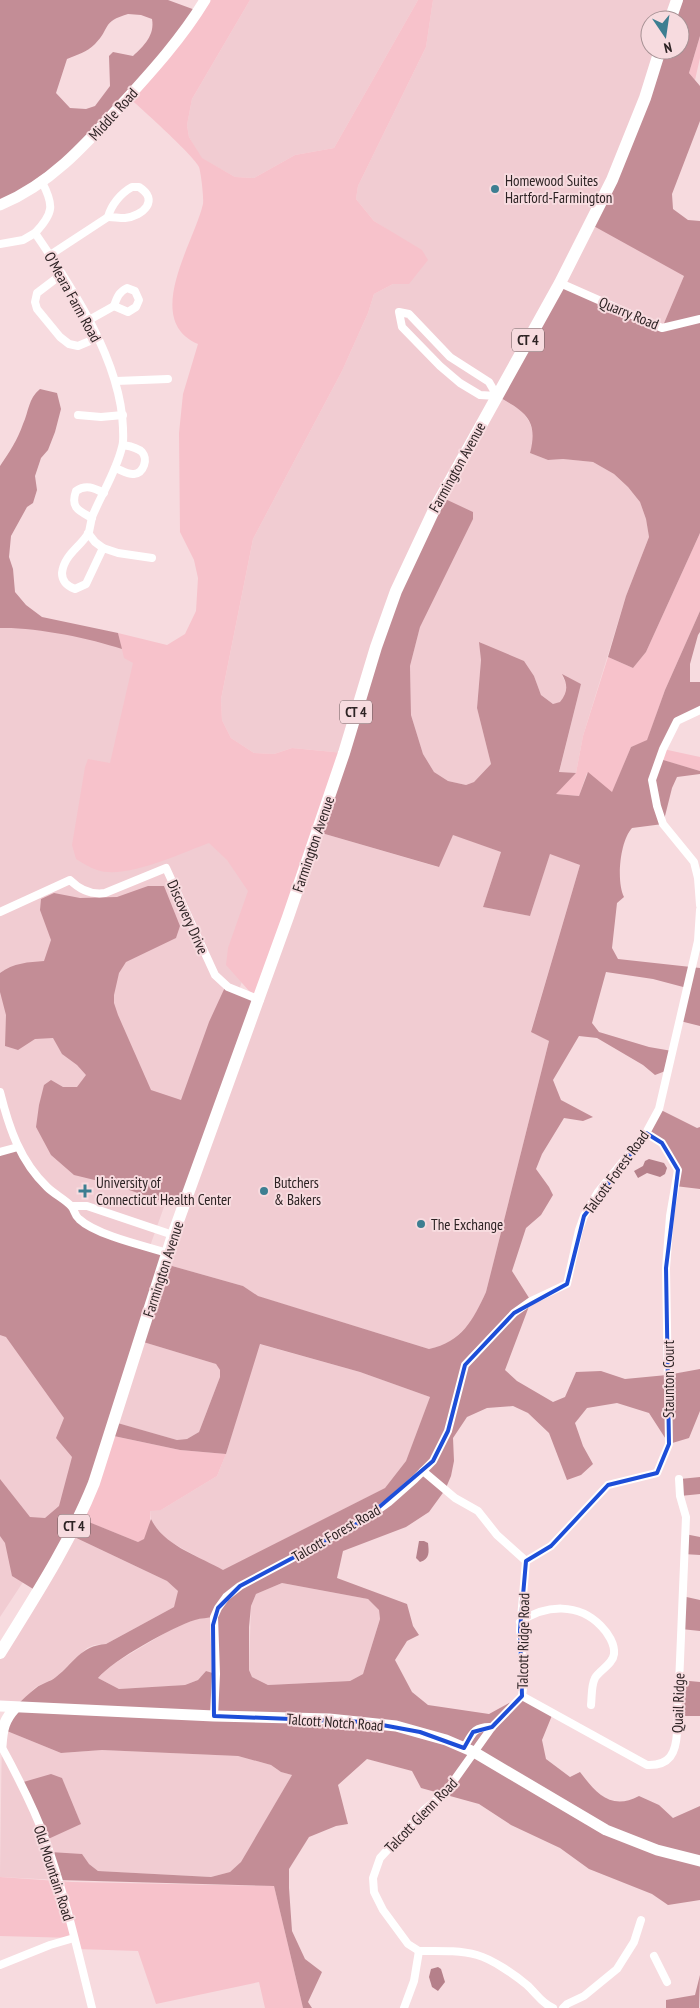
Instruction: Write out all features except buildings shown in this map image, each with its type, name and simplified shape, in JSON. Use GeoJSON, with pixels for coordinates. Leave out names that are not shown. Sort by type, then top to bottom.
{"type":"FeatureCollection","features":[{"type":"Feature","properties":{"kind":"main road","name":"Farmington Avenue"},"geometry":{"type":"LineString","coordinates":[[0,1653],[53,1567],[86,1502],[173,1235],[260,1000],[344,753],[376,647],[396,591],[434,510],[560,283],[612,180],[657,60]]}},
{"type":"Feature","properties":{"kind":"street","name":"Middle Road"},"geometry":{"type":"LineString","coordinates":[[0,205],[42,182],[61,168],[87,143],[147,77],[182,34],[205,0]]}},
{"type":"Feature","properties":{"kind":"street"},"geometry":{"type":"LineString","coordinates":[[0,244],[23,240],[35,233],[44,224],[51,201],[42,182]]}},
{"type":"Feature","properties":{"kind":"street"},"geometry":{"type":"LineString","coordinates":[[50,255],[108,217],[124,218],[141,214],[147,208],[149,201],[147,193],[139,187],[128,189],[120,196],[110,210],[108,217]]}},
{"type":"Feature","properties":{"kind":"street","name":"O'Meara Farm Road"},"geometry":{"type":"LineString","coordinates":[[35,233],[89,320],[116,381],[120,397],[123,415],[123,445],[115,468],[92,518],[88,533]]}},
{"type":"Feature","properties":{"kind":"street"},"geometry":{"type":"LineString","coordinates":[[62,274],[37,293],[35,302],[37,309],[60,337],[69,344],[78,346],[97,338]]}},
{"type":"Feature","properties":{"kind":"street","name":"Quarry Road"},"geometry":{"type":"LineString","coordinates":[[560,283],[662,328],[700,319]]}},
{"type":"Feature","properties":{"kind":"street"},"geometry":{"type":"LineString","coordinates":[[89,320],[114,306]]}},
{"type":"Feature","properties":{"kind":"street"},"geometry":{"type":"LineString","coordinates":[[399,312],[409,314],[450,357],[489,382],[496,396],[480,395],[460,383],[440,366],[402,327],[399,312]]}},
{"type":"Feature","properties":{"kind":"street"},"geometry":{"type":"LineString","coordinates":[[116,381],[168,379]]}},
{"type":"Feature","properties":{"kind":"street"},"geometry":{"type":"LineString","coordinates":[[78,415],[101,417],[123,415]]}},
{"type":"Feature","properties":{"kind":"street"},"geometry":{"type":"LineString","coordinates":[[115,468],[134,474],[140,472],[145,464],[141,451],[123,445]]}},
{"type":"Feature","properties":{"kind":"street"},"geometry":{"type":"LineString","coordinates":[[92,518],[80,512],[74,504],[73,499],[76,491],[85,486],[104,493]]}},
{"type":"Feature","properties":{"kind":"street"},"geometry":{"type":"LineString","coordinates":[[102,548],[86,584],[75,589],[67,586],[64,582],[62,571],[71,552],[88,533],[102,548],[118,553],[152,558]]}},
{"type":"Feature","properties":{"kind":"street"},"geometry":{"type":"LineString","coordinates":[[700,710],[677,721],[663,749],[652,780],[663,824],[694,862],[698,878],[700,905]]}},
{"type":"Feature","properties":{"kind":"street","name":"Discovery Drive"},"geometry":{"type":"LineString","coordinates":[[0,912],[70,880],[85,891],[94,894],[105,893],[166,868],[215,975],[228,987],[260,1000]]}},
{"type":"Feature","properties":{"kind":"street","name":"Talcott Forest Road"},"geometry":{"type":"LineString","coordinates":[[214,1716],[216,1674],[213,1624],[218,1608],[226,1597],[240,1586],[364,1520],[389,1502],[423,1471],[433,1461],[448,1431],[465,1365],[514,1313],[531,1301],[567,1284],[584,1216],[598,1192],[646,1133],[659,1109],[698,941],[700,910]]}},
{"type":"Feature","properties":{"kind":"street"},"geometry":{"type":"LineString","coordinates":[[0,1092],[18,1147],[40,1180],[54,1194],[72,1206],[87,1206],[173,1235]]}},
{"type":"Feature","properties":{"kind":"street","name":"Staunton Court"},"geometry":{"type":"LineString","coordinates":[[526,1561],[551,1546],[608,1486],[657,1473],[669,1444],[666,1268],[670,1216],[678,1170],[662,1143],[646,1133]]}},
{"type":"Feature","properties":{"kind":"street"},"geometry":{"type":"LineString","coordinates":[[0,1152],[18,1147]]}},
{"type":"Feature","properties":{"kind":"street"},"geometry":{"type":"LineString","coordinates":[[72,1206],[77,1218],[93,1228],[168,1253]]}},
{"type":"Feature","properties":{"kind":"street"},"geometry":{"type":"LineString","coordinates":[[423,1471],[456,1498],[478,1511],[497,1535],[526,1561]]}},
{"type":"Feature","properties":{"kind":"street","name":"Quail Ridge"},"geometry":{"type":"LineString","coordinates":[[522,1696],[647,1765],[657,1765],[665,1762],[670,1757],[676,1746],[678,1732],[686,1517],[680,1496],[679,1479]]}},
{"type":"Feature","properties":{"kind":"street","name":"Talcott Ridge Road"},"geometry":{"type":"LineString","coordinates":[[469,1750],[522,1696],[524,1680],[519,1642],[526,1561]]}},
{"type":"Feature","properties":{"kind":"street"},"geometry":{"type":"LineString","coordinates":[[521,1603],[540,1611]]}},
{"type":"Feature","properties":{"kind":"street"},"geometry":{"type":"LineString","coordinates":[[520,1622],[540,1611],[562,1609],[581,1611],[594,1619],[607,1632],[614,1650],[613,1657],[596,1677],[593,1684],[591,1705]]}},
{"type":"Feature","properties":{"kind":"street","name":"Talcott Notch Road"},"geometry":{"type":"LineString","coordinates":[[0,1706],[366,1722],[420,1732],[469,1750],[606,1830],[657,1850],[700,1861]]}},
{"type":"Feature","properties":{"kind":"street"},"geometry":{"type":"LineString","coordinates":[[1,1745],[2,1729],[7,1717],[16,1708]]}},
{"type":"Feature","properties":{"kind":"street","name":"Talcott Ridge Road"},"geometry":{"type":"LineString","coordinates":[[469,1750],[473,1732],[482,1727],[492,1727]]}},
{"type":"Feature","properties":{"kind":"street","name":"Old Mountain Road"},"geometry":{"type":"LineString","coordinates":[[1,1745],[46,1840],[92,2008]]}},
{"type":"Feature","properties":{"kind":"street","name":"Talcott Glenn Road"},"geometry":{"type":"LineString","coordinates":[[419,1952],[408,1944],[384,1910],[374,1892],[373,1878],[380,1858],[425,1809],[445,1794],[469,1750]]}},
{"type":"Feature","properties":{"kind":"street"},"geometry":{"type":"LineString","coordinates":[[563,2008],[584,1996],[617,1969],[634,1942],[641,1920]]}},
{"type":"Feature","properties":{"kind":"street"},"geometry":{"type":"LineString","coordinates":[[0,1965],[50,1944],[74,1938]]}},
{"type":"Feature","properties":{"kind":"street"},"geometry":{"type":"LineString","coordinates":[[404,2008],[414,1981],[419,1952],[450,1952],[477,1955],[485,1958],[527,1986],[546,2005],[553,2008]]}},
{"type":"Feature","properties":{"kind":"street"},"geometry":{"type":"LineString","coordinates":[[654,1956],[667,1982]]}},
{"type":"Feature","properties":{"kind":"highlighted area"},"geometry":{"type":"Polygon","coordinates":[[[646,1133],[662,1143],[678,1170],[666,1268],[669,1444],[657,1473],[608,1485],[551,1546],[526,1561],[520,1630],[522,1696],[492,1727],[473,1732],[464,1748],[420,1732],[366,1722],[214,1716],[213,1625],[218,1608],[240,1586],[364,1520],[433,1461],[448,1431],[465,1365],[514,1313],[567,1284],[584,1216],[646,1133]]]}},
{"type":"Feature","properties":{"kind":"shaded area"},"geometry":{"type":"Polygon","coordinates":[[[0,0],[168,0],[198,11],[87,143],[0,205],[0,0]],[[128,14],[119,17],[107,26],[92,47],[67,59],[56,93],[70,108],[86,109],[95,106],[110,86],[109,56],[113,52],[133,56],[145,44],[152,30],[152,19],[141,15],[128,14]]]}},
{"type":"Feature","properties":{"kind":"shaded area"},"geometry":{"type":"Polygon","coordinates":[[[205,0],[250,0],[192,99],[187,125],[189,137],[202,158],[235,177],[254,178],[295,155],[334,148],[418,0],[433,0],[426,47],[358,186],[356,199],[374,221],[422,250],[428,260],[409,284],[393,284],[374,294],[368,313],[342,371],[253,539],[221,699],[222,720],[231,738],[254,753],[274,754],[292,748],[344,753],[259,1002],[226,965],[228,948],[248,891],[227,860],[209,843],[153,864],[123,871],[109,872],[94,869],[76,859],[72,845],[85,767],[88,759],[110,763],[133,663],[124,658],[118,633],[167,645],[185,634],[196,611],[198,578],[194,560],[180,532],[179,433],[183,394],[198,344],[182,333],[174,317],[173,299],[176,280],[203,204],[201,180],[199,167],[196,162],[167,132],[128,97],[205,0]]]}},
{"type":"Feature","properties":{"kind":"shaded area"},"geometry":{"type":"Polygon","coordinates":[[[250,0],[418,0],[334,148],[295,155],[254,178],[235,177],[201,158],[189,137],[187,125],[192,99],[250,0]]]}},
{"type":"Feature","properties":{"kind":"shaded area"},"geometry":{"type":"Polygon","coordinates":[[[433,0],[677,0],[674,10],[640,10],[640,60],[657,60],[645,98],[684,276],[662,328],[497,396],[522,411],[530,423],[534,438],[530,453],[548,460],[563,459],[593,462],[614,474],[628,487],[640,502],[646,519],[649,537],[626,596],[583,736],[576,773],[559,773],[581,684],[562,675],[567,686],[566,695],[560,703],[553,704],[541,695],[534,676],[480,642],[481,660],[477,708],[491,764],[474,782],[466,785],[448,781],[434,772],[423,754],[411,715],[410,666],[420,627],[344,753],[292,748],[274,754],[254,753],[231,738],[222,720],[221,699],[253,539],[342,371],[368,313],[374,294],[393,284],[409,284],[385,228],[374,221],[356,199],[358,186],[426,47],[433,0]]]}},
{"type":"Feature","properties":{"kind":"shaded area"},"geometry":{"type":"Polygon","coordinates":[[[677,0],[700,0],[700,36],[689,73],[700,86],[700,121],[672,194],[673,209],[688,220],[700,221],[700,533],[646,652],[633,668],[608,657],[626,596],[649,537],[646,519],[640,502],[614,474],[593,462],[563,459],[548,460],[530,453],[532,432],[531,424],[527,417],[515,406],[497,396],[560,283],[662,328],[684,276],[590,224],[656,60],[690,60],[690,10],[674,10],[677,0]]]}},
{"type":"Feature","properties":{"kind":"shaded area"},"geometry":{"type":"Polygon","coordinates":[[[700,36],[700,58],[695,80],[689,73],[700,36]]]}},
{"type":"Feature","properties":{"kind":"shaded area"},"geometry":{"type":"Polygon","coordinates":[[[40,389],[57,393],[61,409],[55,432],[48,450],[41,458],[35,476],[37,490],[33,503],[27,507],[11,536],[9,557],[13,569],[15,592],[26,605],[42,617],[118,633],[122,649],[62,634],[29,629],[0,628],[0,466],[19,435],[31,401],[40,389]]]}},
{"type":"Feature","properties":{"kind":"shaded area"},"geometry":{"type":"Polygon","coordinates":[[[441,497],[473,512],[473,519],[420,627],[410,666],[411,715],[423,754],[434,772],[448,781],[466,785],[474,782],[491,764],[477,708],[481,660],[479,642],[524,661],[534,676],[541,695],[553,704],[560,702],[566,692],[566,685],[562,674],[581,684],[559,772],[576,773],[556,794],[579,796],[588,772],[612,792],[631,747],[647,740],[665,690],[700,611],[700,632],[690,664],[690,682],[700,682],[700,710],[677,721],[660,759],[700,771],[700,774],[677,777],[672,788],[663,824],[632,828],[628,834],[620,861],[620,881],[624,897],[617,903],[612,948],[618,959],[700,968],[700,1026],[680,1021],[687,988],[653,979],[606,972],[592,1023],[599,1032],[649,1047],[672,1051],[668,1070],[655,1075],[643,1065],[597,1038],[579,1036],[553,1080],[561,1100],[593,1117],[583,1121],[564,1118],[542,1154],[536,1169],[553,1195],[541,1215],[526,1228],[512,1271],[531,1301],[505,1370],[517,1381],[553,1402],[565,1397],[576,1372],[601,1371],[625,1379],[667,1375],[700,1369],[700,1411],[689,1438],[669,1444],[649,1413],[617,1403],[587,1408],[575,1423],[583,1446],[593,1464],[581,1475],[567,1480],[549,1433],[528,1413],[513,1406],[487,1408],[467,1417],[453,1438],[454,1461],[451,1476],[445,1490],[429,1512],[406,1527],[343,1551],[337,1578],[407,1604],[413,1626],[419,1635],[407,1641],[395,1660],[412,1692],[428,1705],[489,1714],[522,1696],[553,1713],[542,1740],[546,1759],[570,1777],[580,1772],[592,1787],[605,1798],[620,1802],[639,1796],[659,1805],[673,1818],[700,1806],[700,1900],[668,1905],[652,1894],[589,1869],[560,1848],[511,1825],[479,1804],[421,1788],[412,1771],[367,1759],[338,1785],[348,1824],[336,1826],[309,1837],[289,1869],[292,1931],[305,1959],[322,1972],[308,2002],[312,2008],[303,2008],[274,1886],[59,1880],[50,1852],[82,1854],[89,1864],[98,1871],[211,1877],[230,1872],[241,1862],[292,1775],[281,1772],[271,1765],[238,1756],[102,1750],[61,1753],[2,1729],[16,1707],[36,1688],[56,1677],[78,1656],[90,1648],[106,1644],[174,1607],[178,1591],[167,1581],[70,1535],[38,1592],[12,1576],[5,1543],[0,1536],[0,1479],[30,1517],[45,1518],[59,1506],[72,1457],[56,1438],[64,1418],[6,1337],[0,1335],[0,1152],[18,1149],[81,1222],[168,1253],[165,1264],[243,1286],[258,1296],[429,1349],[450,1341],[471,1320],[486,1292],[549,1041],[531,1032],[580,865],[550,854],[530,916],[483,907],[501,852],[453,835],[439,867],[318,832],[376,647],[441,497]],[[140,1341],[114,1422],[177,1440],[187,1439],[199,1432],[220,1377],[220,1370],[216,1364],[140,1341]],[[260,1344],[226,1454],[180,1450],[109,1435],[79,1518],[138,1542],[144,1539],[151,1519],[164,1536],[173,1543],[223,1570],[385,1488],[406,1461],[430,1397],[360,1372],[260,1344]],[[282,1583],[256,1594],[251,1606],[249,1627],[249,1670],[252,1677],[268,1685],[350,1681],[363,1674],[380,1619],[379,1610],[368,1599],[282,1583]],[[214,1617],[202,1618],[158,1637],[116,1662],[98,1678],[119,1689],[185,1685],[198,1680],[206,1671],[216,1674],[214,1617]]]}},
{"type":"Feature","properties":{"kind":"shaded area"},"geometry":{"type":"Polygon","coordinates":[[[700,533],[700,611],[665,690],[647,741],[631,747],[612,793],[587,773],[579,796],[555,794],[576,773],[583,736],[608,657],[633,668],[646,652],[700,533]]]}},
{"type":"Feature","properties":{"kind":"shaded area","name":"University of Connecticut Health Center"},"geometry":{"type":"Polygon","coordinates":[[[0,611],[155,653],[137,740],[320,779],[247,966],[209,1081],[130,1302],[52,1538],[0,1617],[0,611]]]}},
{"type":"Feature","properties":{"kind":"shaded area"},"geometry":{"type":"Polygon","coordinates":[[[663,749],[700,757],[700,771],[659,759],[663,749]]]}},
{"type":"Feature","properties":{"kind":"shaded area"},"geometry":{"type":"Polygon","coordinates":[[[318,832],[438,867],[453,834],[501,852],[483,907],[530,916],[550,853],[580,865],[531,1031],[549,1041],[486,1292],[472,1322],[443,1346],[429,1349],[257,1296],[243,1286],[165,1264],[318,832]]]}},
{"type":"Feature","properties":{"kind":"shaded area"},"geometry":{"type":"Polygon","coordinates":[[[148,886],[164,886],[180,926],[176,938],[126,962],[119,973],[114,1003],[151,1090],[181,1100],[209,1022],[226,985],[259,1002],[183,1208],[111,1184],[74,1175],[51,1155],[36,1127],[44,1085],[51,1080],[63,1087],[77,1087],[86,1075],[77,1065],[62,1054],[53,1038],[35,1039],[18,1050],[5,1046],[6,1015],[0,992],[0,973],[16,965],[44,961],[51,940],[40,910],[41,899],[54,893],[80,898],[117,897],[148,886]]]}},
{"type":"Feature","properties":{"kind":"shaded area"},"geometry":{"type":"Polygon","coordinates":[[[659,1109],[697,1128],[700,1127],[700,1189],[675,1186],[678,1170],[662,1143],[646,1133],[659,1109]]]}},
{"type":"Feature","properties":{"kind":"shaded area"},"geometry":{"type":"Polygon","coordinates":[[[649,1159],[664,1163],[667,1168],[665,1174],[660,1177],[647,1173],[638,1178],[634,1171],[643,1166],[645,1161],[649,1159]]]}},
{"type":"Feature","properties":{"kind":"shaded area"},"geometry":{"type":"Polygon","coordinates":[[[140,1341],[216,1364],[220,1370],[220,1377],[199,1432],[187,1439],[177,1440],[113,1422],[140,1341]]]}},
{"type":"Feature","properties":{"kind":"shaded area"},"geometry":{"type":"Polygon","coordinates":[[[259,1344],[360,1372],[430,1397],[406,1461],[385,1488],[223,1571],[167,1540],[157,1531],[151,1519],[150,1510],[161,1510],[217,1476],[226,1454],[259,1344]]]}},
{"type":"Feature","properties":{"kind":"shaded area"},"geometry":{"type":"Polygon","coordinates":[[[109,1435],[180,1450],[226,1454],[217,1476],[161,1510],[150,1511],[147,1533],[144,1540],[138,1542],[78,1518],[109,1435]]]}},
{"type":"Feature","properties":{"kind":"shaded area"},"geometry":{"type":"Polygon","coordinates":[[[700,1477],[700,1494],[680,1496],[680,1479],[700,1477]]]}},
{"type":"Feature","properties":{"kind":"shaded area"},"geometry":{"type":"Polygon","coordinates":[[[685,1534],[700,1537],[700,1555],[683,1554],[685,1534]]]}},
{"type":"Feature","properties":{"kind":"shaded area"},"geometry":{"type":"Polygon","coordinates":[[[70,1535],[167,1581],[178,1591],[177,1600],[174,1607],[106,1644],[87,1648],[55,1678],[36,1687],[15,1708],[0,1706],[0,1653],[70,1535]]]}},
{"type":"Feature","properties":{"kind":"shaded area"},"geometry":{"type":"Polygon","coordinates":[[[419,1541],[428,1543],[429,1549],[426,1559],[420,1562],[416,1558],[419,1541]]]}},
{"type":"Feature","properties":{"kind":"shaded area"},"geometry":{"type":"Polygon","coordinates":[[[282,1583],[368,1599],[379,1610],[380,1619],[363,1674],[350,1681],[268,1685],[252,1677],[249,1670],[251,1606],[256,1594],[282,1583]]]}},
{"type":"Feature","properties":{"kind":"shaded area"},"geometry":{"type":"Polygon","coordinates":[[[682,1596],[700,1600],[700,1631],[681,1629],[682,1596]]]}},
{"type":"Feature","properties":{"kind":"shaded area"},"geometry":{"type":"Polygon","coordinates":[[[214,1617],[216,1674],[206,1671],[198,1680],[185,1685],[119,1689],[98,1678],[110,1666],[170,1630],[196,1619],[214,1617]]]}},
{"type":"Feature","properties":{"kind":"shaded area"},"geometry":{"type":"Polygon","coordinates":[[[679,1680],[700,1682],[700,1716],[678,1716],[679,1680]]]}},
{"type":"Feature","properties":{"kind":"shaded area"},"geometry":{"type":"Polygon","coordinates":[[[2,1729],[61,1753],[102,1750],[238,1756],[271,1765],[281,1772],[292,1775],[241,1863],[230,1872],[211,1877],[98,1871],[89,1864],[59,1880],[0,1877],[2,1729]]]}},
{"type":"Feature","properties":{"kind":"shaded area"},"geometry":{"type":"Polygon","coordinates":[[[51,1774],[62,1778],[81,1824],[46,1840],[20,1783],[51,1774]]]}},
{"type":"Feature","properties":{"kind":"shaded area"},"geometry":{"type":"Polygon","coordinates":[[[0,1877],[72,1882],[274,1886],[303,2008],[265,2008],[259,1982],[156,2004],[138,1951],[77,1949],[74,1938],[0,1936],[0,1877]]]}},
{"type":"Feature","properties":{"kind":"shaded area"},"geometry":{"type":"Polygon","coordinates":[[[438,1967],[441,1969],[445,1982],[438,1991],[432,1987],[429,1977],[431,1969],[438,1967]]]}},
{"type":"Feature","properties":{"kind":"shaded area"},"geometry":{"type":"Polygon","coordinates":[[[700,1975],[699,2008],[666,2008],[666,2000],[695,1995],[700,1975]]]}},
{"type":"Feature","properties":{"kind":"place","name":"Homewood Suites Hartford-Farmington"},"geometry":{"type":"Point","coordinates":[495,189]}},
{"type":"Feature","properties":{"kind":"place","name":"University of Connecticut Health Center"},"geometry":{"type":"Point","coordinates":[85,1191]}},
{"type":"Feature","properties":{"kind":"place","name":"Butchers & Bakers"},"geometry":{"type":"Point","coordinates":[264,1191]}},
{"type":"Feature","properties":{"kind":"place","name":"The Exchange"},"geometry":{"type":"Point","coordinates":[421,1224]}}]}
